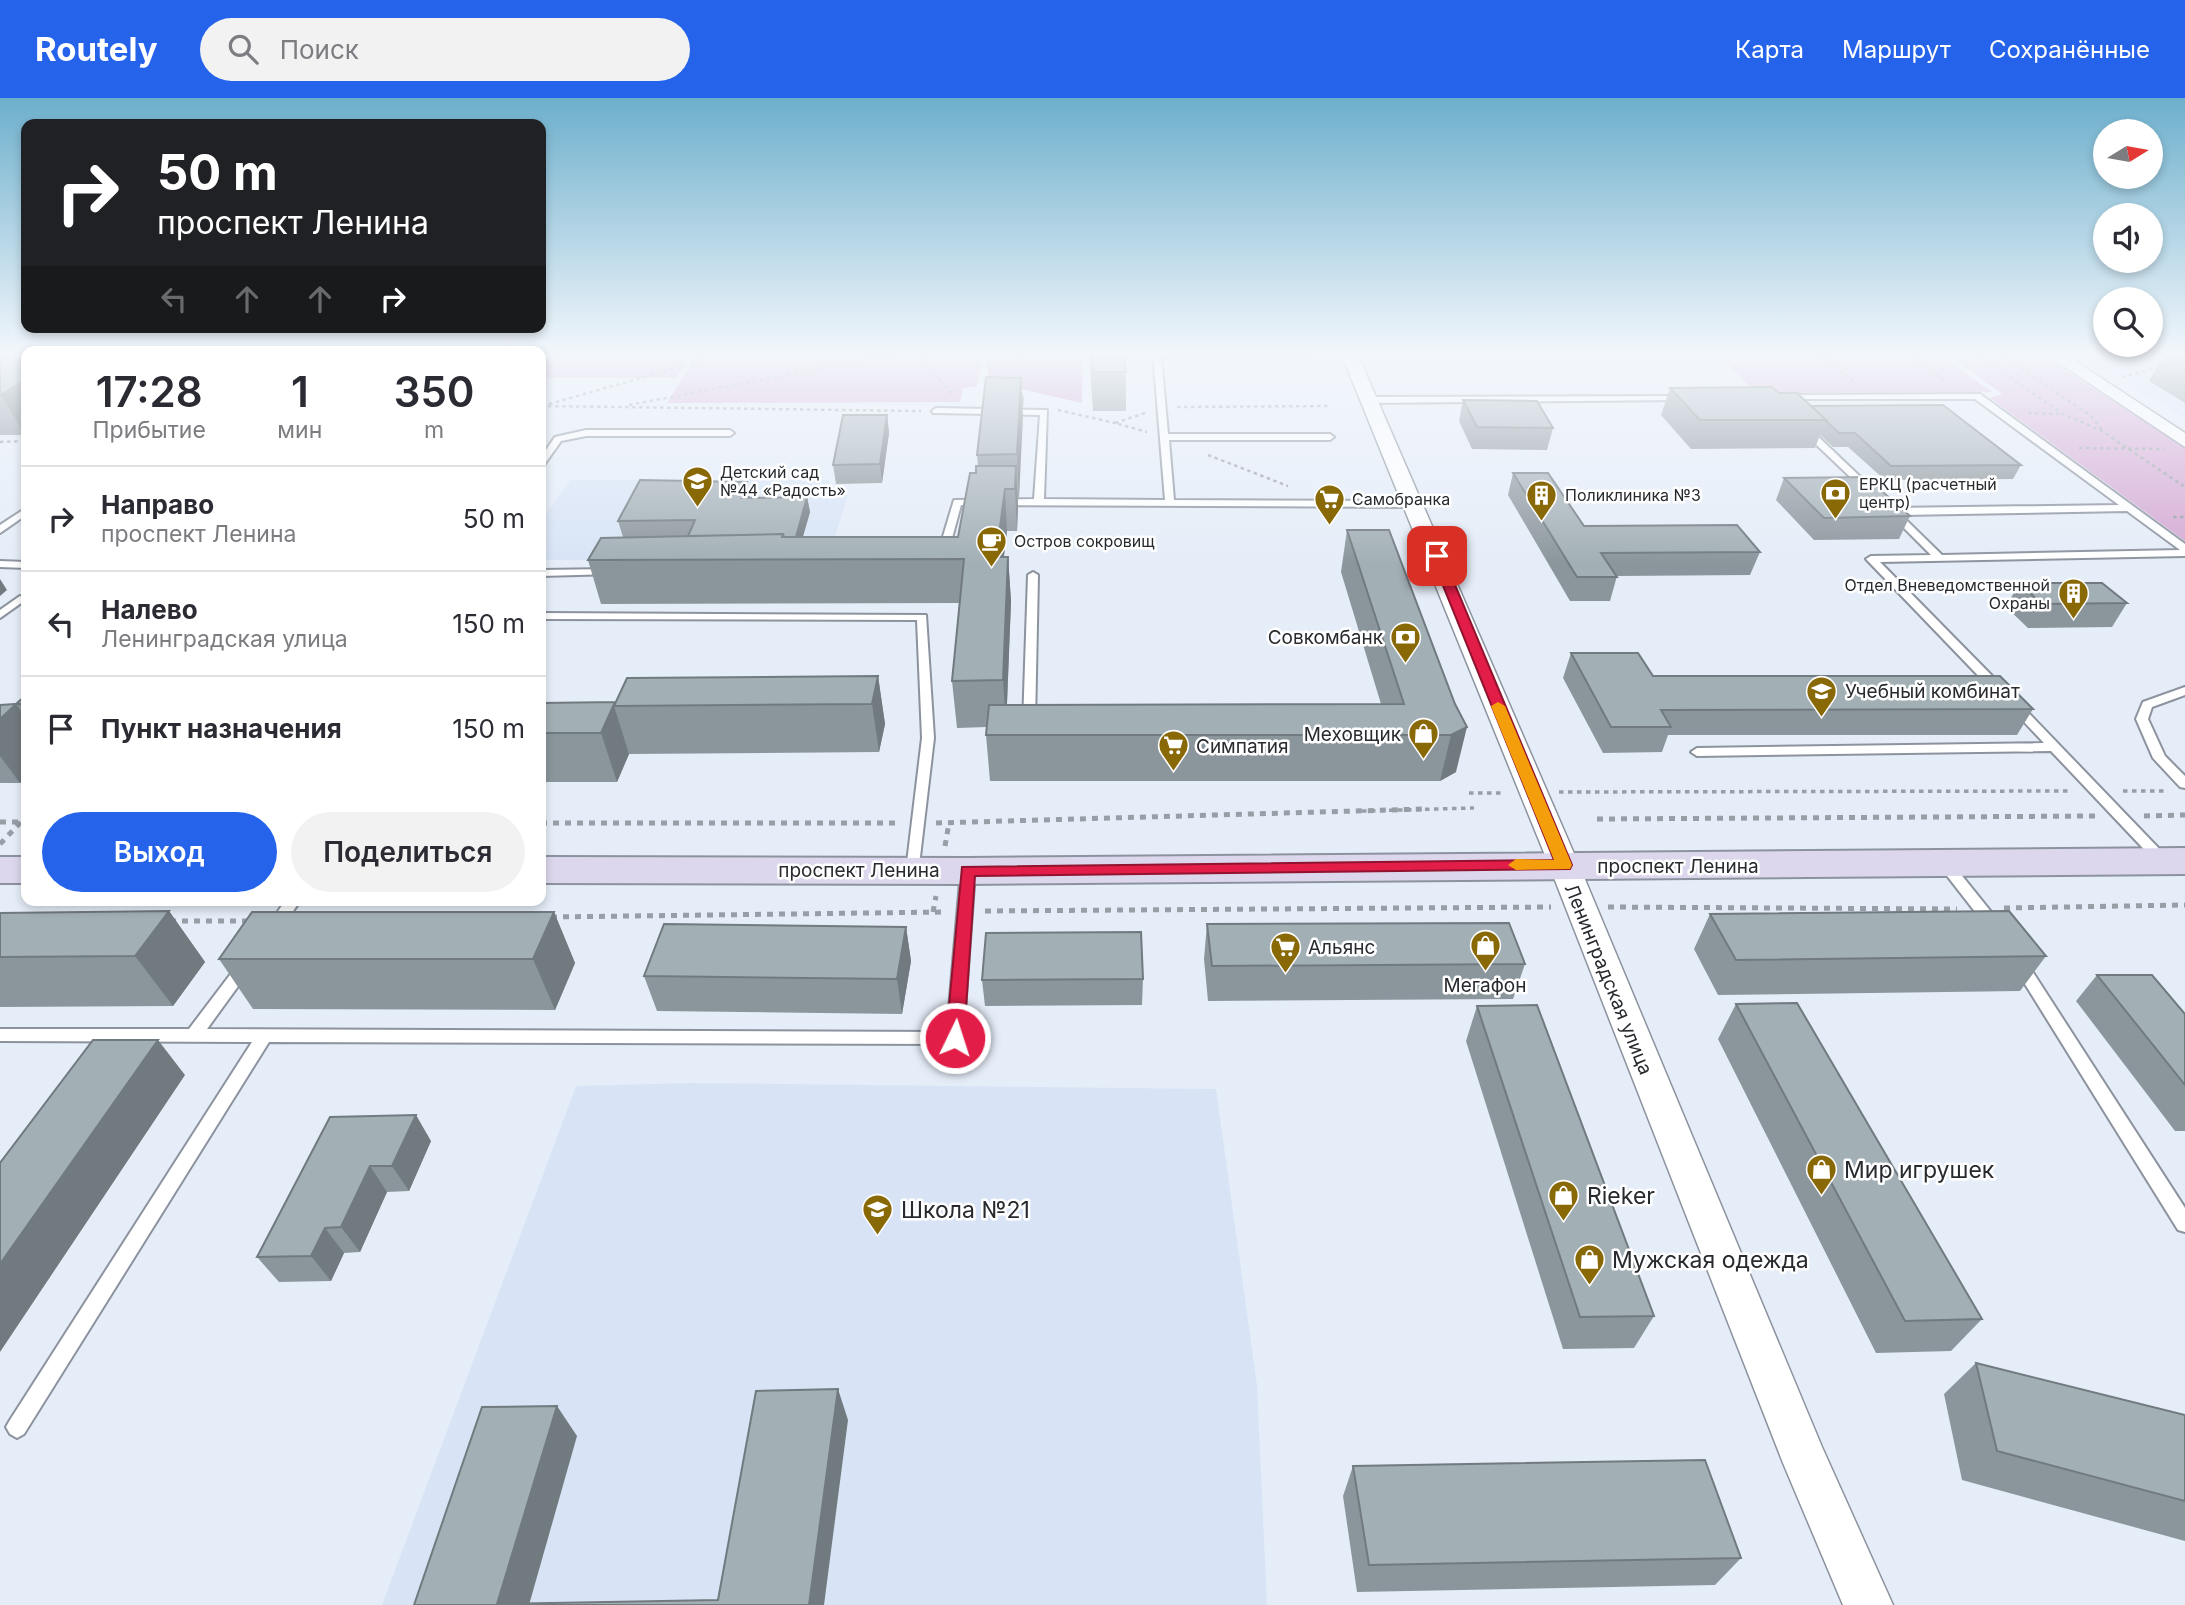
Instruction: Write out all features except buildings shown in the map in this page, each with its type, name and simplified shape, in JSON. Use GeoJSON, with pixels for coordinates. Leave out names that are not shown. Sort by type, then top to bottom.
{"type":"FeatureCollection","features":[{"type":"Feature","properties":{"kind":"street","name":"Ленинградская улица"},"geometry":{"type":"LineString","coordinates":[[1379,423],[1564,865],[1806,1463],[1868,1605]]}},
{"type":"Feature","properties":{"kind":"street"},"geometry":{"type":"LineString","coordinates":[[2149,423],[2179,445]]}},
{"type":"Feature","properties":{"kind":"street","name":"проспект Ленина"},"geometry":{"type":"LineString","coordinates":[[546,870],[968,871],[2174,862]]}},
{"type":"Feature","properties":{"kind":"street"},"geometry":{"type":"LineString","coordinates":[[0,870],[21,870]]}},
{"type":"Feature","properties":{"kind":"lane"},"geometry":{"type":"LineString","coordinates":[[1039,503],[1043,423]]}},
{"type":"Feature","properties":{"kind":"lane"},"geometry":{"type":"LineString","coordinates":[[1163,423],[1170,504]]}},
{"type":"Feature","properties":{"kind":"lane"},"geometry":{"type":"LineString","coordinates":[[2013,423],[2185,551]]}},
{"type":"Feature","properties":{"kind":"lane"},"geometry":{"type":"LineString","coordinates":[[1802,426],[1939,557]]}},
{"type":"Feature","properties":{"kind":"lane"},"geometry":{"type":"LineString","coordinates":[[546,456],[558,439],[586,433],[730,433]]}},
{"type":"Feature","properties":{"kind":"lane"},"geometry":{"type":"LineString","coordinates":[[1164,437],[1330,437]]}},
{"type":"Feature","properties":{"kind":"lane"},"geometry":{"type":"LineString","coordinates":[[941,559],[957,502],[1414,505]]}},
{"type":"Feature","properties":{"kind":"lane"},"geometry":{"type":"LineString","coordinates":[[1892,512],[2129,508]]}},
{"type":"Feature","properties":{"kind":"lane"},"geometry":{"type":"LineString","coordinates":[[0,530],[21,515]]}},
{"type":"Feature","properties":{"kind":"lane"},"geometry":{"type":"LineString","coordinates":[[2174,862],[2121,816],[2055,747],[1985,682],[1871,559],[2185,551]]}},
{"type":"Feature","properties":{"kind":"lane"},"geometry":{"type":"LineString","coordinates":[[0,564],[21,565]]}},
{"type":"Feature","properties":{"kind":"lane"},"geometry":{"type":"LineString","coordinates":[[546,573],[624,572]]}},
{"type":"Feature","properties":{"kind":"lane"},"geometry":{"type":"LineString","coordinates":[[1029,736],[1034,575]]}},
{"type":"Feature","properties":{"kind":"lane"},"geometry":{"type":"LineString","coordinates":[[0,615],[20,599]]}},
{"type":"Feature","properties":{"kind":"lane"},"geometry":{"type":"LineString","coordinates":[[546,616],[922,617],[928,738],[913,871]]}},
{"type":"Feature","properties":{"kind":"lane"},"geometry":{"type":"LineString","coordinates":[[2185,691],[2147,705],[2142,719],[2160,758],[2185,784]]}},
{"type":"Feature","properties":{"kind":"lane"},"geometry":{"type":"LineString","coordinates":[[1697,752],[2055,747]]}},
{"type":"Feature","properties":{"kind":"lane"},"geometry":{"type":"LineString","coordinates":[[1946,865],[1983,909],[2009,948],[2185,1224]]}},
{"type":"Feature","properties":{"kind":"lane"},"geometry":{"type":"LineString","coordinates":[[0,1035],[955,1038],[968,871]]}},
{"type":"Feature","properties":{"kind":"lane"},"geometry":{"type":"LineString","coordinates":[[193,1037],[290,906]]}},
{"type":"Feature","properties":{"kind":"lane"},"geometry":{"type":"LineString","coordinates":[[17,1427],[264,1037]]}},
{"type":"Feature","properties":{"kind":"path"},"geometry":{"type":"LineString","coordinates":[[1116,423],[1164,437],[1331,504]]}},
{"type":"Feature","properties":{"kind":"path"},"geometry":{"type":"LineString","coordinates":[[2084,423],[2102,431],[2185,487]]}},
{"type":"Feature","properties":{"kind":"path"},"geometry":{"type":"LineString","coordinates":[[2096,423],[2102,431]]}},
{"type":"Feature","properties":{"kind":"path"},"geometry":{"type":"LineString","coordinates":[[0,442],[21,441]]}},
{"type":"Feature","properties":{"kind":"path"},"geometry":{"type":"LineString","coordinates":[[2046,448],[2128,449],[2179,445]]}},
{"type":"Feature","properties":{"kind":"path"},"geometry":{"type":"LineString","coordinates":[[1585,792],[2172,791]]}},
{"type":"Feature","properties":{"kind":"path"},"geometry":{"type":"LineString","coordinates":[[546,823],[919,823],[1474,808]]}},
{"type":"Feature","properties":{"kind":"path"},"geometry":{"type":"LineString","coordinates":[[1597,819],[2185,815]]}},
{"type":"Feature","properties":{"kind":"path"},"geometry":{"type":"LineString","coordinates":[[0,822],[21,822]]}},
{"type":"Feature","properties":{"kind":"path"},"geometry":{"type":"LineString","coordinates":[[0,844],[21,825]]}},
{"type":"Feature","properties":{"kind":"path"},"geometry":{"type":"LineString","coordinates":[[543,917],[1579,906],[1983,909],[2185,905]]}},
{"type":"Feature","properties":{"kind":"path"},"geometry":{"type":"LineString","coordinates":[[167,921],[279,921]]}},
{"type":"Feature","properties":{"kind":"shaded area"},"geometry":{"type":"Polygon","coordinates":[[[2025,423],[2148,423],[2185,447],[2185,541],[2025,423]]]}},
{"type":"Feature","properties":{"kind":"shaded area","name":"Детский сад №44 «Радость»"},"geometry":{"type":"Polygon","coordinates":[[[570,480],[830,480],[826,495],[848,495],[828,560],[546,560],[546,515],[570,480]]]}},
{"type":"Feature","properties":{"kind":"shaded area","name":"Школа №21"},"geometry":{"type":"Polygon","coordinates":[[[693,1083],[1216,1089],[1257,1385],[1267,1605],[382,1605],[576,1086],[693,1083]]]}},
{"type":"Feature","properties":{"kind":"slow traffic"},"geometry":{"type":"LineString","coordinates":[[1498,706],[1564,865],[1516,865]]}},
{"type":"Feature","properties":{"kind":"place","name":"Детский сад №44 «Радость»"},"geometry":{"type":"Point","coordinates":[697,508]}},
{"type":"Feature","properties":{"kind":"place","name":"ЕРКЦ (расчетный центр)"},"geometry":{"type":"Point","coordinates":[1836,520]}},
{"type":"Feature","properties":{"kind":"place","name":"Поликлиника №3"},"geometry":{"type":"Point","coordinates":[1542,522]}},
{"type":"Feature","properties":{"kind":"place","name":"Самобранка"},"geometry":{"type":"Point","coordinates":[1329,526]}},
{"type":"Feature","properties":{"kind":"place","name":"Остров сокровищ"},"geometry":{"type":"Point","coordinates":[991,568]}},
{"type":"Feature","properties":{"kind":"place","name":"Отдел Вневедомственной Охраны"},"geometry":{"type":"Point","coordinates":[2073,621]}},
{"type":"Feature","properties":{"kind":"place","name":"Совкомбанк"},"geometry":{"type":"Point","coordinates":[1406,664]}},
{"type":"Feature","properties":{"kind":"place","name":"Учебный комбинат"},"geometry":{"type":"Point","coordinates":[1822,718]}},
{"type":"Feature","properties":{"kind":"place","name":"Меховщик"},"geometry":{"type":"Point","coordinates":[1424,761]}},
{"type":"Feature","properties":{"kind":"place","name":"Симпатия"},"geometry":{"type":"Point","coordinates":[1173,773]}},
{"type":"Feature","properties":{"kind":"place","name":"Мегафон"},"geometry":{"type":"Point","coordinates":[1485,973]}},
{"type":"Feature","properties":{"kind":"place","name":"Альянс"},"geometry":{"type":"Point","coordinates":[1285,974]}},
{"type":"Feature","properties":{"kind":"place","name":"Мир игрушек"},"geometry":{"type":"Point","coordinates":[1821,1197]}},
{"type":"Feature","properties":{"kind":"place","name":"Rieker"},"geometry":{"type":"Point","coordinates":[1564,1223]}},
{"type":"Feature","properties":{"kind":"place","name":"Школа №21"},"geometry":{"type":"Point","coordinates":[878,1237]}},
{"type":"Feature","properties":{"kind":"place","name":"Мужская одежда"},"geometry":{"type":"Point","coordinates":[1589,1287]}},
{"type":"Feature","properties":{"kind":"route"},"geometry":{"type":"LineString","coordinates":[[955,1038],[968,871],[1564,865],[1437,556]]}}]}
